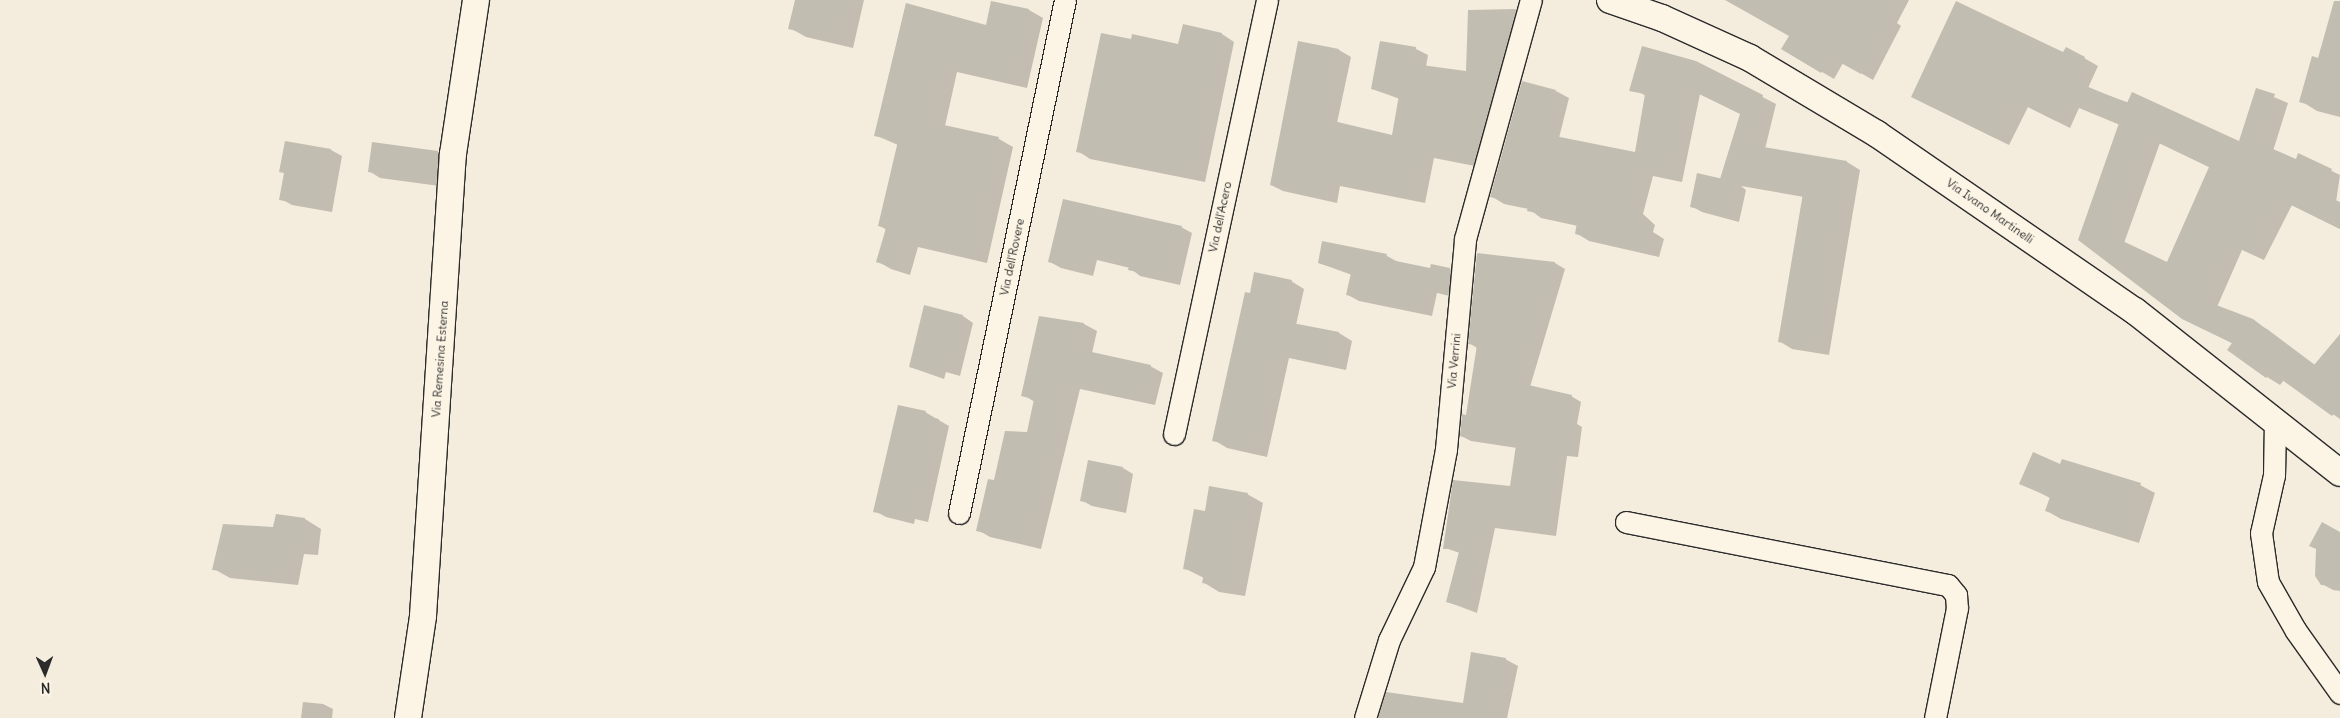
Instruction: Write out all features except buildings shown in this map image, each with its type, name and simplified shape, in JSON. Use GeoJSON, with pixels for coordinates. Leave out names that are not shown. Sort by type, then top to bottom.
{"type":"FeatureCollection","features":[{"type":"Feature","properties":{"kind":"street","name":"Via Remesina Esterna"},"geometry":{"type":"LineString","coordinates":[[408,718],[423,616],[452,154],[476,0]]}},
{"type":"Feature","properties":{"kind":"street","name":"Via dell'Rovere"},"geometry":{"type":"LineString","coordinates":[[959,514],[1065,0]]}},
{"type":"Feature","properties":{"kind":"street","name":"Via dell'Acero"},"geometry":{"type":"LineString","coordinates":[[1174,434],[1267,0]]}},
{"type":"Feature","properties":{"kind":"street","name":"Via Verrini"},"geometry":{"type":"LineString","coordinates":[[1365,718],[1389,640],[1424,567],[1446,449],[1465,239],[1531,0]]}},
{"type":"Feature","properties":{"kind":"street","name":"Via Ivano Martinelli"},"geometry":{"type":"LineString","coordinates":[[1610,0],[1662,18],[1750,58],[1877,134],[2135,311],[2340,473]]}},
{"type":"Feature","properties":{"kind":"street"},"geometry":{"type":"LineString","coordinates":[[2275,420],[2274,475],[2261,533],[2268,582],[2296,631],[2340,693]]}},
{"type":"Feature","properties":{"kind":"street"},"geometry":{"type":"LineString","coordinates":[[1626,522],[1948,585],[1956,595],[1957,608],[1935,718]]}}]}
